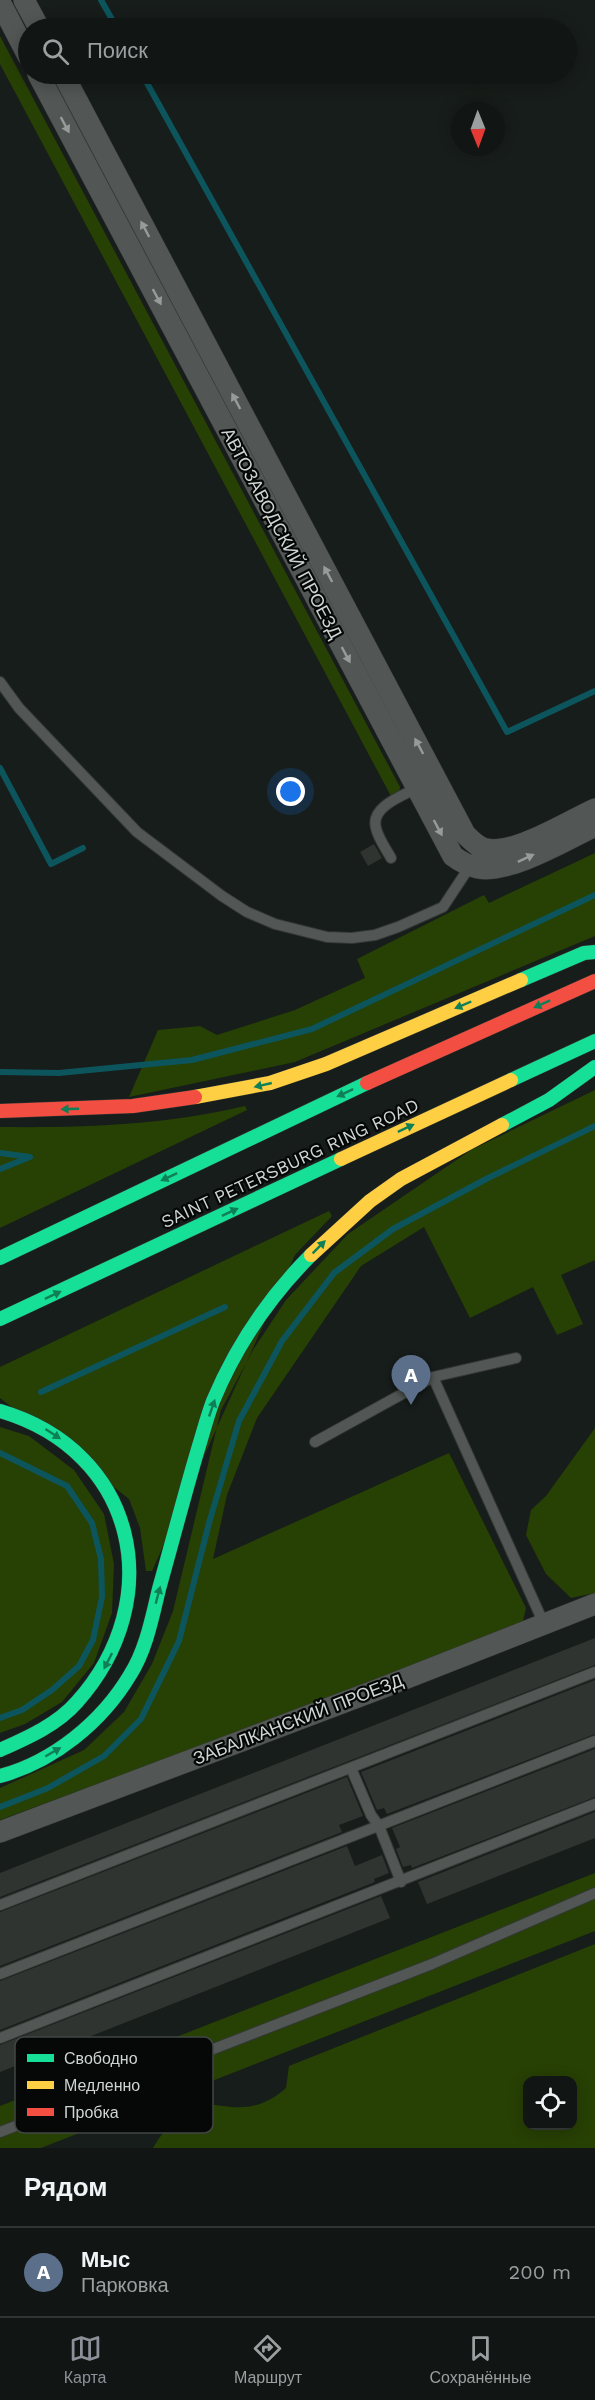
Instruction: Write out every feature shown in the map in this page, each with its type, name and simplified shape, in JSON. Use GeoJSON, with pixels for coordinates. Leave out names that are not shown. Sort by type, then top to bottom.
{"type":"FeatureCollection","features":[{"type":"Feature","properties":{"kind":"main road"},"geometry":{"type":"LineString","coordinates":[[0,1111],[133,1106],[231,1092],[270,1083],[326,1064],[584,953],[595,952]]}},
{"type":"Feature","properties":{"kind":"main road"},"geometry":{"type":"LineString","coordinates":[[0,1258],[363,1085],[595,981]]}},
{"type":"Feature","properties":{"kind":"main road","name":"SAINT PETERSBURG RING ROAD"},"geometry":{"type":"LineString","coordinates":[[0,1319],[595,1041]]}},
{"type":"Feature","properties":{"kind":"main road"},"geometry":{"type":"LineString","coordinates":[[0,1776],[15,1772],[53,1752],[80,1734],[110,1703],[131,1674],[147,1635],[189,1480],[213,1402],[246,1334],[291,1275],[347,1221],[401,1179],[549,1100],[595,1067]]}},
{"type":"Feature","properties":{"kind":"main road"},"geometry":{"type":"LineString","coordinates":[[0,1411],[23,1417],[49,1431],[76,1450],[100,1479],[118,1508],[131,1570],[127,1607],[119,1639],[106,1667],[80,1701],[54,1723],[0,1750]]}},
{"type":"Feature","properties":{"kind":"street"},"geometry":{"type":"LineString","coordinates":[[24,0],[34,18]]}},
{"type":"Feature","properties":{"kind":"street"},"geometry":{"type":"LineString","coordinates":[[0,2],[18,37]]}},
{"type":"Feature","properties":{"kind":"street","name":"АВТОЗАВОДСКИЙ ПРОЕЗД"},"geometry":{"type":"LineString","coordinates":[[43,84],[453,856],[470,866]]}},
{"type":"Feature","properties":{"kind":"street","name":"АВТОЗАВОДСКИЙ ПРОЕЗД"},"geometry":{"type":"LineString","coordinates":[[68,84],[465,834],[473,843],[482,848]]}},
{"type":"Feature","properties":{"kind":"street"},"geometry":{"type":"LineString","coordinates":[[482,848],[495,850],[510,848],[595,809]]}},
{"type":"Feature","properties":{"kind":"street"},"geometry":{"type":"LineString","coordinates":[[470,866],[479,869],[510,866],[595,826]]}},
{"type":"Feature","properties":{"kind":"street","name":"ЗАБАЛКАНСКИЙ ПРОЕЗД"},"geometry":{"type":"LineString","coordinates":[[0,1832],[379,1689],[595,1604]]}},
{"type":"Feature","properties":{"kind":"lane"},"geometry":{"type":"LineString","coordinates":[[0,682],[19,708],[137,832],[222,896],[247,912],[275,924],[327,937],[352,938],[375,935],[443,907],[482,848]]}},
{"type":"Feature","properties":{"kind":"lane"},"geometry":{"type":"LineString","coordinates":[[391,858],[376,828],[376,818],[380,809],[417,788]]}},
{"type":"Feature","properties":{"kind":"lane"},"geometry":{"type":"LineString","coordinates":[[315,1442],[433,1377],[516,1358]]}},
{"type":"Feature","properties":{"kind":"lane"},"geometry":{"type":"LineString","coordinates":[[433,1377],[544,1624]]}},
{"type":"Feature","properties":{"kind":"lane"},"geometry":{"type":"LineString","coordinates":[[0,1905],[595,1672]]}},
{"type":"Feature","properties":{"kind":"lane"},"geometry":{"type":"LineString","coordinates":[[0,1974],[595,1741]]}},
{"type":"Feature","properties":{"kind":"lane"},"geometry":{"type":"LineString","coordinates":[[351,1768],[370,1815],[379,1826],[401,1882]]}},
{"type":"Feature","properties":{"kind":"lane"},"geometry":{"type":"LineString","coordinates":[[0,2038],[595,1804]]}},
{"type":"Feature","properties":{"kind":"lane"},"geometry":{"type":"LineString","coordinates":[[213,2049],[432,1964],[595,1893]]}},
{"type":"Feature","properties":{"kind":"lane"},"geometry":{"type":"LineString","coordinates":[[0,2132],[15,2126]]}},
{"type":"Feature","properties":{"kind":"green space"},"geometry":{"type":"Polygon","coordinates":[[[0,36],[18,70],[18,84],[26,84],[400,787],[399,794],[392,798],[0,64],[0,36]]]}},
{"type":"Feature","properties":{"kind":"green space"},"geometry":{"type":"Polygon","coordinates":[[[595,853],[595,936],[295,1062],[129,1097],[158,1030],[200,1026],[217,1035],[295,1010],[365,978],[357,959],[484,895],[489,903],[595,853]]]}},
{"type":"Feature","properties":{"kind":"green space"},"geometry":{"type":"Polygon","coordinates":[[[595,1090],[595,1260],[561,1275],[583,1324],[557,1335],[533,1287],[470,1318],[424,1227],[361,1266],[257,1418],[227,1495],[213,1559],[449,1453],[526,1608],[523,1621],[363,1686],[0,1820],[0,1788],[84,1750],[124,1712],[152,1664],[173,1611],[221,1410],[253,1350],[286,1300],[348,1234],[471,1150],[595,1090]]]}},
{"type":"Feature","properties":{"kind":"green space"},"geometry":{"type":"Polygon","coordinates":[[[245,1106],[247,1110],[0,1228],[0,1127],[123,1124],[184,1117],[245,1106]]]}},
{"type":"Feature","properties":{"kind":"green space"},"geometry":{"type":"Polygon","coordinates":[[[329,1211],[332,1216],[295,1255],[152,1571],[146,1571],[140,1528],[129,1499],[0,1398],[0,1367],[329,1211]]]}},
{"type":"Feature","properties":{"kind":"green space"},"geometry":{"type":"Polygon","coordinates":[[[0,1427],[29,1436],[74,1470],[104,1514],[114,1564],[112,1613],[94,1663],[62,1702],[25,1724],[0,1733],[0,1427]]]}},
{"type":"Feature","properties":{"kind":"green space"},"geometry":{"type":"Polygon","coordinates":[[[595,1428],[595,1593],[571,1598],[546,1574],[526,1535],[531,1510],[546,1496],[595,1428]]]}},
{"type":"Feature","properties":{"kind":"green space"},"geometry":{"type":"Polygon","coordinates":[[[595,1873],[595,1931],[213,2081],[213,2037],[176,2037],[595,1873]]]}},
{"type":"Feature","properties":{"kind":"green space"},"geometry":{"type":"Polygon","coordinates":[[[595,1944],[595,2148],[153,2148],[163,2133],[213,2133],[213,2105],[249,2107],[272,2099],[286,2088],[289,2066],[595,1944]]]}},
{"type":"Feature","properties":{"kind":"green space"},"geometry":{"type":"Polygon","coordinates":[[[15,2100],[15,2133],[79,2133],[41,2148],[0,2148],[0,2106],[15,2100]]]}},
{"type":"Feature","properties":{"kind":"building"},"geometry":{"type":"Polygon","coordinates":[[[374,844],[382,858],[368,866],[360,852],[374,844]]]}},
{"type":"Feature","properties":{"kind":"building"},"geometry":{"type":"Polygon","coordinates":[[[595,1638],[595,1665],[0,1897],[0,1873],[595,1638]]]}},
{"type":"Feature","properties":{"kind":"building"},"geometry":{"type":"Polygon","coordinates":[[[595,1680],[595,1734],[387,1814],[384,1808],[377,1810],[361,1772],[595,1680]]]}},
{"type":"Feature","properties":{"kind":"building"},"geometry":{"type":"Polygon","coordinates":[[[595,1749],[595,1797],[412,1868],[411,1865],[403,1867],[396,1849],[400,1847],[392,1828],[595,1749]]]}},
{"type":"Feature","properties":{"kind":"building"},"geometry":{"type":"Polygon","coordinates":[[[347,1777],[363,1816],[339,1825],[342,1832],[0,1966],[0,1912],[347,1777]]]}},
{"type":"Feature","properties":{"kind":"building"},"geometry":{"type":"Polygon","coordinates":[[[595,1812],[595,1838],[427,1904],[418,1882],[595,1812]]]}},
{"type":"Feature","properties":{"kind":"building"},"geometry":{"type":"Polygon","coordinates":[[[347,1846],[355,1866],[382,1855],[389,1873],[374,1879],[375,1882],[0,2030],[0,1981],[347,1846]]]}},
{"type":"Feature","properties":{"kind":"building"},"geometry":{"type":"Polygon","coordinates":[[[381,1896],[390,1918],[89,2037],[20,2037],[381,1896]]]}},
{"type":"Feature","properties":{"kind":"building"},"geometry":{"type":"Polygon","coordinates":[[[15,2039],[15,2066],[0,2072],[0,2045],[15,2039]]]}},
{"type":"Feature","properties":{"kind":"waterway"},"geometry":{"type":"LineString","coordinates":[[101,0],[111,18]]}},
{"type":"Feature","properties":{"kind":"waterway"},"geometry":{"type":"LineString","coordinates":[[148,84],[507,732],[595,691]]}},
{"type":"Feature","properties":{"kind":"waterway"},"geometry":{"type":"LineString","coordinates":[[0,768],[51,864],[83,848]]}},
{"type":"Feature","properties":{"kind":"waterway"},"geometry":{"type":"LineString","coordinates":[[0,1072],[59,1073],[192,1060],[312,1029],[595,895]]}},
{"type":"Feature","properties":{"kind":"waterway"},"geometry":{"type":"LineString","coordinates":[[0,1807],[48,1788],[104,1756],[141,1719],[179,1641],[209,1523],[239,1421],[282,1341],[334,1273],[393,1229],[488,1178],[595,1126]]}},
{"type":"Feature","properties":{"kind":"waterway"},"geometry":{"type":"LineString","coordinates":[[0,1153],[30,1157],[0,1169]]}},
{"type":"Feature","properties":{"kind":"waterway"},"geometry":{"type":"LineString","coordinates":[[41,1392],[225,1307]]}},
{"type":"Feature","properties":{"kind":"waterway"},"geometry":{"type":"LineString","coordinates":[[0,1453],[67,1486],[92,1523],[101,1559],[102,1597],[93,1640],[79,1666],[52,1690],[22,1710],[0,1718]]}},
{"type":"Feature","properties":{"kind":"traffic: fast"},"geometry":{"type":"LineString","coordinates":[[521,980],[584,953],[595,952]]}},
{"type":"Feature","properties":{"kind":"traffic: fast"},"geometry":{"type":"LineString","coordinates":[[511,1080],[595,1041]]}},
{"type":"Feature","properties":{"kind":"traffic: fast"},"geometry":{"type":"LineString","coordinates":[[502,1125],[549,1100],[595,1067]]}},
{"type":"Feature","properties":{"kind":"traffic: fast"},"geometry":{"type":"LineString","coordinates":[[0,1258],[367,1083]]}},
{"type":"Feature","properties":{"kind":"traffic: fast"},"geometry":{"type":"LineString","coordinates":[[0,1319],[341,1159]]}},
{"type":"Feature","properties":{"kind":"traffic: fast"},"geometry":{"type":"LineString","coordinates":[[0,1776],[39,1761],[74,1738],[105,1709],[136,1665],[148,1634],[213,1401],[232,1361],[255,1323],[281,1288],[311,1255]]}},
{"type":"Feature","properties":{"kind":"traffic: fast"},"geometry":{"type":"LineString","coordinates":[[0,1411],[46,1431],[83,1459],[109,1493],[124,1533],[129,1575],[123,1619],[106,1662],[77,1702],[51,1724],[0,1750]]}},
{"type":"Feature","properties":{"kind":"traffic: slow"},"geometry":{"type":"LineString","coordinates":[[195,1097],[270,1083],[326,1064],[521,980]]}},
{"type":"Feature","properties":{"kind":"traffic: slow"},"geometry":{"type":"LineString","coordinates":[[341,1159],[511,1080]]}},
{"type":"Feature","properties":{"kind":"traffic: slow"},"geometry":{"type":"LineString","coordinates":[[311,1255],[370,1201],[401,1179],[502,1125]]}},
{"type":"Feature","properties":{"kind":"traffic: jam"},"geometry":{"type":"LineString","coordinates":[[367,1083],[595,981]]}},
{"type":"Feature","properties":{"kind":"traffic: jam"},"geometry":{"type":"LineString","coordinates":[[0,1111],[133,1106],[195,1097]]}},
{"type":"Feature","properties":{"kind":"place","name":"Мыс"},"geometry":{"type":"Point","coordinates":[411,1405]}}]}
